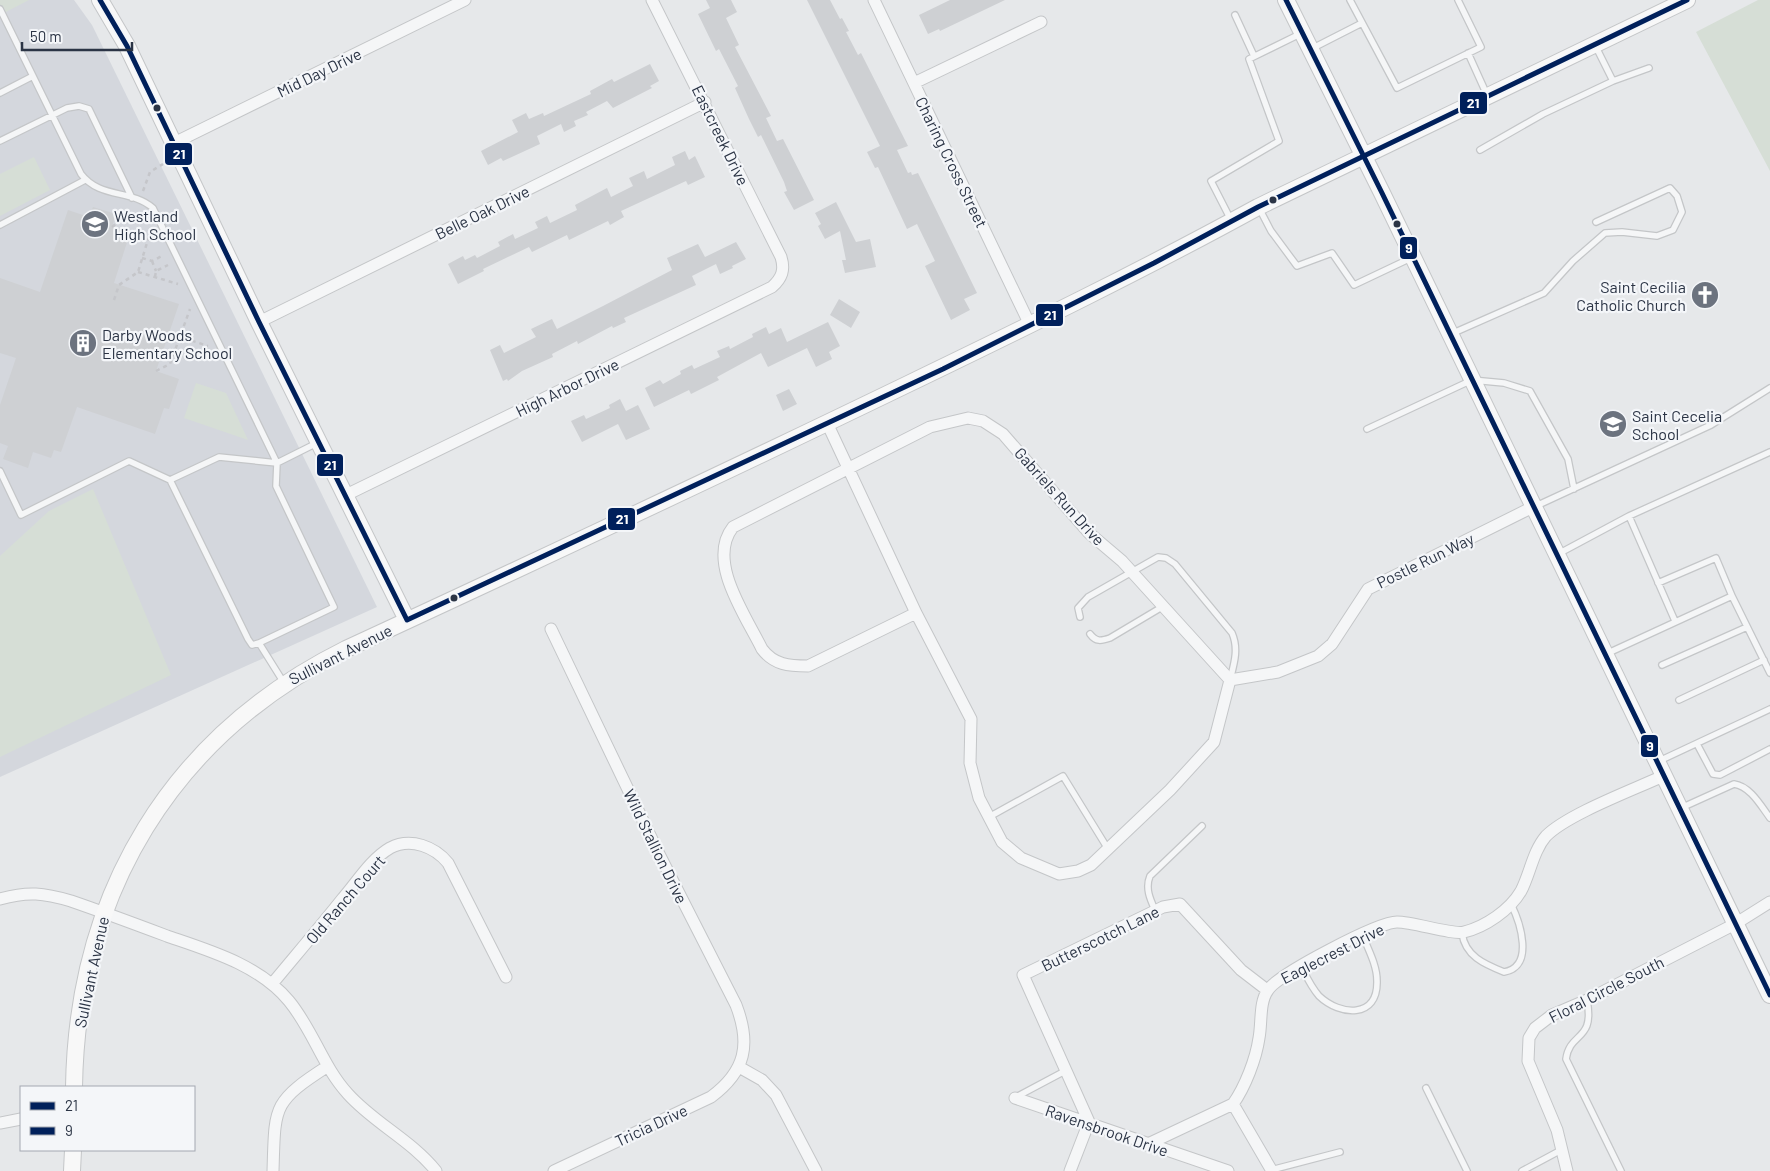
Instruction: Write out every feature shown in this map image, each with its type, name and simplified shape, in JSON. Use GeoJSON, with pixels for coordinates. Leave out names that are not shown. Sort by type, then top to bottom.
{"type":"FeatureCollection","features":[{"type":"Feature","properties":{"kind":"street"},"geometry":{"type":"LineString","coordinates":[[100,0],[127,46],[258,322],[408,620]]}},
{"type":"Feature","properties":{"kind":"street","name":"Mid Day Drive"},"geometry":{"type":"LineString","coordinates":[[172,144],[465,0]]}},
{"type":"Feature","properties":{"kind":"street","name":"Eastcreek Drive"},"geometry":{"type":"LineString","coordinates":[[652,0],[705,102],[781,257],[783,273]]}},
{"type":"Feature","properties":{"kind":"street","name":"Charing Cross Street"},"geometry":{"type":"LineString","coordinates":[[874,0],[1030,325]]}},
{"type":"Feature","properties":{"kind":"street"},"geometry":{"type":"LineString","coordinates":[[1286,0],[1413,257],[1770,995]]}},
{"type":"Feature","properties":{"kind":"street","name":"Sullivant Avenue"},"geometry":{"type":"LineString","coordinates":[[74,1086],[74,1056],[80,1009],[103,912],[140,837],[169,792],[201,753],[255,705],[284,683],[323,660],[827,423],[1030,325],[1363,155],[1687,0]]}},
{"type":"Feature","properties":{"kind":"street"},"geometry":{"type":"LineString","coordinates":[[914,83],[1041,22]]}},
{"type":"Feature","properties":{"kind":"street","name":"Belle Oak Drive"},"geometry":{"type":"LineString","coordinates":[[258,322],[705,102]]}},
{"type":"Feature","properties":{"kind":"street","name":"High Arbor Drive"},"geometry":{"type":"LineString","coordinates":[[346,495],[772,287],[779,281],[783,273]]}},
{"type":"Feature","properties":{"kind":"street","name":"Gabriels Run Drive"},"geometry":{"type":"LineString","coordinates":[[916,613],[808,666],[793,666],[769,659],[762,650],[730,584],[723,563],[723,547],[727,535],[733,528],[930,427],[968,418],[983,421],[1003,434],[1089,533],[1132,572],[1230,680]]}},
{"type":"Feature","properties":{"kind":"street"},"geometry":{"type":"LineString","coordinates":[[827,423],[916,613],[971,719],[970,763],[979,798],[1002,842],[1021,858],[1058,874],[1078,871],[1091,865],[1170,790],[1214,742],[1230,680]]}},
{"type":"Feature","properties":{"kind":"street","name":"Postle Run Way"},"geometry":{"type":"LineString","coordinates":[[1230,680],[1278,672],[1318,656],[1332,644],[1368,589],[1533,507]]}},
{"type":"Feature","properties":{"kind":"street","name":"Wild Stallion Drive"},"geometry":{"type":"LineString","coordinates":[[550,629],[659,854],[736,1005],[743,1024],[744,1042],[744,1056],[739,1067]]}},
{"type":"Feature","properties":{"kind":"street"},"geometry":{"type":"LineString","coordinates":[[1462,933],[1494,918],[1511,904],[1520,891],[1535,855],[1545,837],[1561,824],[1660,769]]}},
{"type":"Feature","properties":{"kind":"street","name":"Old Ranch Court"},"geometry":{"type":"LineString","coordinates":[[272,984],[370,865],[390,848],[403,844],[429,847],[440,853],[448,863],[506,977]]}},
{"type":"Feature","properties":{"kind":"street"},"geometry":{"type":"LineString","coordinates":[[0,899],[17,894],[44,893],[103,912],[231,959],[272,984],[289,1001],[302,1019],[336,1080],[356,1102],[403,1137],[436,1171]]}},
{"type":"Feature","properties":{"kind":"street","name":"Floral Circle South"},"geometry":{"type":"LineString","coordinates":[[1567,1171],[1563,1148],[1531,1071],[1527,1049],[1535,1028],[1543,1021],[1734,924],[1770,902]]}},
{"type":"Feature","properties":{"kind":"street","name":"Butterscotch Lane"},"geometry":{"type":"LineString","coordinates":[[1089,1122],[1024,975],[1155,910],[1180,904],[1241,970],[1267,990]]}},
{"type":"Feature","properties":{"kind":"street","name":"Eaglecrest Drive"},"geometry":{"type":"LineString","coordinates":[[1267,990],[1278,978],[1362,934],[1394,922],[1412,923],[1462,933]]}},
{"type":"Feature","properties":{"kind":"street"},"geometry":{"type":"LineString","coordinates":[[1146,1145],[1233,1104],[1241,1093],[1259,1040],[1267,990]]}},
{"type":"Feature","properties":{"kind":"street"},"geometry":{"type":"LineString","coordinates":[[273,1171],[274,1128],[282,1102],[290,1092],[328,1066]]}},
{"type":"Feature","properties":{"kind":"street"},"geometry":{"type":"LineString","coordinates":[[739,1067],[762,1080],[776,1095],[816,1171]]}},
{"type":"Feature","properties":{"kind":"street","name":"Tricia Drive"},"geometry":{"type":"LineString","coordinates":[[554,1171],[711,1097],[723,1088],[739,1067]]}},
{"type":"Feature","properties":{"kind":"street","name":"Ravensbrook Drive"},"geometry":{"type":"LineString","coordinates":[[1015,1098],[1089,1122],[1146,1145],[1228,1171]]}},
{"type":"Feature","properties":{"kind":"street"},"geometry":{"type":"LineString","coordinates":[[1233,1104],[1271,1170]]}},
{"type":"Feature","properties":{"kind":"street"},"geometry":{"type":"LineString","coordinates":[[0,1123],[20,1119]]}},
{"type":"Feature","properties":{"kind":"street"},"geometry":{"type":"LineString","coordinates":[[1070,1171],[1089,1122]]}},
{"type":"Feature","properties":{"kind":"street"},"geometry":{"type":"LineString","coordinates":[[72,1171],[73,1151]]}},
{"type":"Feature","properties":{"kind":"lane"},"geometry":{"type":"LineString","coordinates":[[1350,0],[1396,88],[1481,47],[1458,0]]}},
{"type":"Feature","properties":{"kind":"lane"},"geometry":{"type":"LineString","coordinates":[[0,9],[85,180],[98,189],[139,200],[153,208],[277,463],[276,486],[334,607],[252,645],[170,480],[129,461],[22,515],[0,471]]}},
{"type":"Feature","properties":{"kind":"lane"},"geometry":{"type":"LineString","coordinates":[[1235,15],[1254,56]]}},
{"type":"Feature","properties":{"kind":"lane"},"geometry":{"type":"LineString","coordinates":[[1311,49],[1362,23]]}},
{"type":"Feature","properties":{"kind":"lane"},"geometry":{"type":"LineString","coordinates":[[1232,221],[1211,181],[1280,141],[1249,59],[1303,33]]}},
{"type":"Feature","properties":{"kind":"lane"},"geometry":{"type":"LineString","coordinates":[[1595,44],[1613,81]]}},
{"type":"Feature","properties":{"kind":"lane"},"geometry":{"type":"LineString","coordinates":[[1468,53],[1487,95]]}},
{"type":"Feature","properties":{"kind":"lane"},"geometry":{"type":"LineString","coordinates":[[1480,150],[1543,114],[1613,81],[1649,68]]}},
{"type":"Feature","properties":{"kind":"lane"},"geometry":{"type":"LineString","coordinates":[[0,93],[33,76]]}},
{"type":"Feature","properties":{"kind":"lane"},"geometry":{"type":"LineString","coordinates":[[0,141],[67,108],[79,106],[89,109],[132,198]]}},
{"type":"Feature","properties":{"kind":"lane"},"geometry":{"type":"LineString","coordinates":[[0,225],[85,180]]}},
{"type":"Feature","properties":{"kind":"lane"},"geometry":{"type":"LineString","coordinates":[[1450,334],[1544,293],[1573,262],[1605,233],[1622,232],[1657,236],[1673,230],[1682,212],[1677,196],[1670,188],[1596,222]]}},
{"type":"Feature","properties":{"kind":"lane"},"geometry":{"type":"LineString","coordinates":[[1258,207],[1271,231],[1297,266],[1332,253],[1354,285],[1413,257]]}},
{"type":"Feature","properties":{"kind":"lane"},"geometry":{"type":"LineString","coordinates":[[1367,429],[1472,380],[1504,383],[1530,391],[1568,459],[1574,489]]}},
{"type":"Feature","properties":{"kind":"lane"},"geometry":{"type":"LineString","coordinates":[[1533,507],[1711,425],[1770,388]]}},
{"type":"Feature","properties":{"kind":"lane"},"geometry":{"type":"LineString","coordinates":[[170,480],[219,457],[277,463],[318,442]]}},
{"type":"Feature","properties":{"kind":"lane"},"geometry":{"type":"LineString","coordinates":[[1556,555],[1629,516],[1770,452]]}},
{"type":"Feature","properties":{"kind":"lane"},"geometry":{"type":"LineString","coordinates":[[1629,516],[1675,621]]}},
{"type":"Feature","properties":{"kind":"lane"},"geometry":{"type":"LineString","coordinates":[[1080,617],[1078,608],[1082,601],[1158,557],[1166,558],[1175,564],[1232,633],[1236,642],[1236,653],[1230,680]]}},
{"type":"Feature","properties":{"kind":"lane"},"geometry":{"type":"LineString","coordinates":[[1658,583],[1716,558],[1732,596],[1770,673]]}},
{"type":"Feature","properties":{"kind":"lane"},"geometry":{"type":"LineString","coordinates":[[1604,655],[1732,596]]}},
{"type":"Feature","properties":{"kind":"lane"},"geometry":{"type":"LineString","coordinates":[[1090,634],[1094,640],[1101,641],[1110,638],[1162,607]]}},
{"type":"Feature","properties":{"kind":"lane"},"geometry":{"type":"LineString","coordinates":[[1662,665],[1748,627]]}},
{"type":"Feature","properties":{"kind":"lane"},"geometry":{"type":"LineString","coordinates":[[259,643],[284,683]]}},
{"type":"Feature","properties":{"kind":"lane"},"geometry":{"type":"LineString","coordinates":[[1679,700],[1764,660]]}},
{"type":"Feature","properties":{"kind":"lane"},"geometry":{"type":"LineString","coordinates":[[1660,769],[1696,744],[1770,709]]}},
{"type":"Feature","properties":{"kind":"lane"},"geometry":{"type":"LineString","coordinates":[[1696,744],[1713,774],[1720,775],[1770,749]]}},
{"type":"Feature","properties":{"kind":"lane"},"geometry":{"type":"LineString","coordinates":[[989,817],[1063,776],[1108,849]]}},
{"type":"Feature","properties":{"kind":"lane"},"geometry":{"type":"LineString","coordinates":[[1679,809],[1734,784],[1748,790],[1770,818]]}},
{"type":"Feature","properties":{"kind":"lane"},"geometry":{"type":"LineString","coordinates":[[1155,910],[1148,895],[1147,882],[1150,876],[1202,826]]}},
{"type":"Feature","properties":{"kind":"lane"},"geometry":{"type":"LineString","coordinates":[[1462,933],[1463,943],[1476,958],[1504,972],[1509,972],[1519,962],[1523,939],[1511,904]]}},
{"type":"Feature","properties":{"kind":"lane"},"geometry":{"type":"LineString","coordinates":[[1301,966],[1313,989],[1331,1004],[1345,1011],[1356,1011],[1366,1007],[1371,1003],[1376,993],[1378,982],[1375,966],[1362,934]]}},
{"type":"Feature","properties":{"kind":"lane"},"geometry":{"type":"LineString","coordinates":[[1587,1000],[1590,1015],[1585,1032],[1567,1049],[1566,1059],[1622,1171]]}},
{"type":"Feature","properties":{"kind":"lane"},"geometry":{"type":"LineString","coordinates":[[1015,1098],[1065,1070]]}},
{"type":"Feature","properties":{"kind":"lane"},"geometry":{"type":"LineString","coordinates":[[1426,1088],[1467,1171]]}},
{"type":"Feature","properties":{"kind":"lane"},"geometry":{"type":"LineString","coordinates":[[1522,1171],[1563,1148]]}},
{"type":"Feature","properties":{"kind":"lane"},"geometry":{"type":"LineString","coordinates":[[1271,1170],[1340,1152]]}},
{"type":"Feature","properties":{"kind":"path"},"geometry":{"type":"LineString","coordinates":[[139,200],[150,172],[163,164]]}},
{"type":"Feature","properties":{"kind":"path"},"geometry":{"type":"LineString","coordinates":[[112,227],[121,220],[125,210]]}},
{"type":"Feature","properties":{"kind":"path"},"geometry":{"type":"LineString","coordinates":[[114,300],[119,285],[138,272],[151,230]]}},
{"type":"Feature","properties":{"kind":"path"},"geometry":{"type":"LineString","coordinates":[[142,258],[152,261],[164,255]]}},
{"type":"Feature","properties":{"kind":"path"},"geometry":{"type":"LineString","coordinates":[[152,261],[156,271],[155,277]]}},
{"type":"Feature","properties":{"kind":"path"},"geometry":{"type":"LineString","coordinates":[[156,271],[168,265]]}},
{"type":"Feature","properties":{"kind":"path"},"geometry":{"type":"LineString","coordinates":[[138,272],[178,284]]}},
{"type":"Feature","properties":{"kind":"path"},"geometry":{"type":"LineString","coordinates":[[156,371],[170,364],[190,309]]}},
{"type":"Feature","properties":{"kind":"path"},"geometry":{"type":"LineString","coordinates":[[169,333],[208,346]]}},
{"type":"Feature","properties":{"kind":"shaded area","name":"Westland High School"},"geometry":{"type":"Polygon","coordinates":[[[0,0],[74,0],[92,25],[377,607],[0,777],[0,0]]]}},
{"type":"Feature","properties":{"kind":"shaded area"},"geometry":{"type":"Polygon","coordinates":[[[0,0],[29,0],[0,15],[0,0]]]}},
{"type":"Feature","properties":{"kind":"shaded area"},"geometry":{"type":"Polygon","coordinates":[[[1758,0],[1770,0],[1770,171],[1696,32],[1758,0]]]}},
{"type":"Feature","properties":{"kind":"shaded area"},"geometry":{"type":"Polygon","coordinates":[[[34,157],[50,190],[0,216],[0,174],[34,157]]]}},
{"type":"Feature","properties":{"kind":"shaded area"},"geometry":{"type":"Polygon","coordinates":[[[196,383],[226,393],[248,440],[184,418],[196,383]]]}},
{"type":"Feature","properties":{"kind":"shaded area"},"geometry":{"type":"Polygon","coordinates":[[[93,489],[171,675],[0,757],[0,556],[49,511],[93,489]]]}},
{"type":"Feature","properties":{"kind":"building"},"geometry":{"type":"Polygon","coordinates":[[[706,0],[731,0],[737,12],[726,18],[739,45],[735,47],[771,116],[766,118],[777,141],[783,139],[814,200],[794,210],[784,192],[787,191],[784,182],[761,135],[758,137],[735,88],[738,86],[719,49],[716,51],[698,14],[710,8],[706,0]]]}},
{"type":"Feature","properties":{"kind":"building"},"geometry":{"type":"Polygon","coordinates":[[[807,0],[830,0],[840,19],[842,18],[849,31],[846,32],[858,55],[861,53],[908,146],[897,150],[908,173],[911,172],[912,175],[918,173],[977,293],[964,299],[970,310],[951,320],[925,266],[935,261],[917,224],[907,229],[878,167],[875,168],[867,152],[880,146],[807,0]]]}},
{"type":"Feature","properties":{"kind":"building"},"geometry":{"type":"Polygon","coordinates":[[[950,0],[1005,0],[940,31],[939,29],[928,34],[919,15],[950,0]]]}},
{"type":"Feature","properties":{"kind":"building"},"geometry":{"type":"Polygon","coordinates":[[[650,64],[659,81],[650,86],[652,88],[613,108],[607,101],[586,112],[588,115],[574,121],[576,126],[564,132],[561,124],[537,136],[540,144],[503,161],[501,158],[488,165],[481,151],[518,132],[512,120],[526,113],[529,119],[543,113],[544,116],[591,94],[590,91],[612,79],[614,82],[650,64]]]}},
{"type":"Feature","properties":{"kind":"building"},"geometry":{"type":"Polygon","coordinates":[[[685,151],[689,160],[695,156],[705,177],[688,185],[686,181],[621,211],[624,217],[610,225],[608,221],[569,240],[567,235],[532,252],[529,247],[483,269],[484,271],[458,284],[448,264],[463,256],[465,260],[475,255],[477,258],[500,246],[498,242],[513,234],[515,239],[538,228],[535,222],[547,216],[550,223],[577,210],[575,205],[607,188],[611,197],[633,186],[629,178],[644,171],[647,179],[675,165],[672,157],[685,151]]]}},
{"type":"Feature","properties":{"kind":"building"},"geometry":{"type":"Polygon","coordinates":[[[836,202],[856,242],[870,239],[876,267],[845,273],[842,260],[846,260],[840,231],[825,239],[818,226],[821,224],[815,213],[836,202]]]}},
{"type":"Feature","properties":{"kind":"building","name":"Darby Woods Elementary School"},"geometry":{"type":"Polygon","coordinates":[[[93,207],[116,214],[112,227],[130,233],[114,283],[179,304],[156,371],[179,379],[169,409],[164,408],[155,434],[77,407],[61,452],[54,450],[51,458],[33,452],[28,468],[3,459],[8,446],[0,443],[0,405],[16,358],[0,353],[0,278],[40,292],[68,210],[89,217],[93,207]]]}},
{"type":"Feature","properties":{"kind":"building"},"geometry":{"type":"Polygon","coordinates":[[[736,242],[746,259],[732,266],[733,268],[720,274],[716,264],[692,276],[696,285],[624,318],[626,322],[613,328],[612,326],[578,344],[577,341],[552,354],[553,357],[522,371],[508,381],[507,379],[503,381],[490,350],[500,345],[504,353],[536,337],[531,329],[552,319],[557,329],[603,306],[672,270],[667,258],[698,244],[705,257],[736,242]]]}},
{"type":"Feature","properties":{"kind":"building"},"geometry":{"type":"Polygon","coordinates":[[[839,299],[860,312],[851,328],[830,315],[839,299]]]}},
{"type":"Feature","properties":{"kind":"building"},"geometry":{"type":"Polygon","coordinates":[[[828,322],[840,346],[829,352],[832,359],[816,367],[807,348],[768,367],[761,353],[717,377],[719,380],[691,394],[689,390],[654,407],[645,388],[660,380],[663,384],[681,374],[680,371],[692,365],[694,369],[720,357],[717,351],[729,346],[730,349],[753,337],[752,334],[766,327],[769,334],[781,328],[787,342],[828,322]]]}},
{"type":"Feature","properties":{"kind":"building"},"geometry":{"type":"Polygon","coordinates":[[[789,389],[797,404],[783,411],[776,395],[789,389]]]}},
{"type":"Feature","properties":{"kind":"building"},"geometry":{"type":"Polygon","coordinates":[[[620,399],[626,411],[638,405],[650,429],[626,440],[618,424],[582,442],[571,421],[584,415],[586,419],[610,408],[609,405],[620,399]]]}},
{"type":"Feature","properties":{"kind":"transit line","name":"21"},"geometry":{"type":"LineString","coordinates":[[100,0],[127,46],[259,322],[407,620]]}},
{"type":"Feature","properties":{"kind":"transit line","name":"9"},"geometry":{"type":"LineString","coordinates":[[1286,0],[1382,193],[1770,995]]}},
{"type":"Feature","properties":{"kind":"transit line","name":"21"},"geometry":{"type":"LineString","coordinates":[[407,620],[943,369],[1154,263],[1258,207],[1687,0]]}},
{"type":"Feature","properties":{"kind":"place","name":"Westland High School"},"geometry":{"type":"Point","coordinates":[95,224]}},
{"type":"Feature","properties":{"kind":"place","name":"Saint Cecilia Catholic Church"},"geometry":{"type":"Point","coordinates":[1705,295]}},
{"type":"Feature","properties":{"kind":"place","name":"Darby Woods Elementary School"},"geometry":{"type":"Point","coordinates":[83,343]}},
{"type":"Feature","properties":{"kind":"place","name":"Saint Cecelia School"},"geometry":{"type":"Point","coordinates":[1613,424]}}]}
